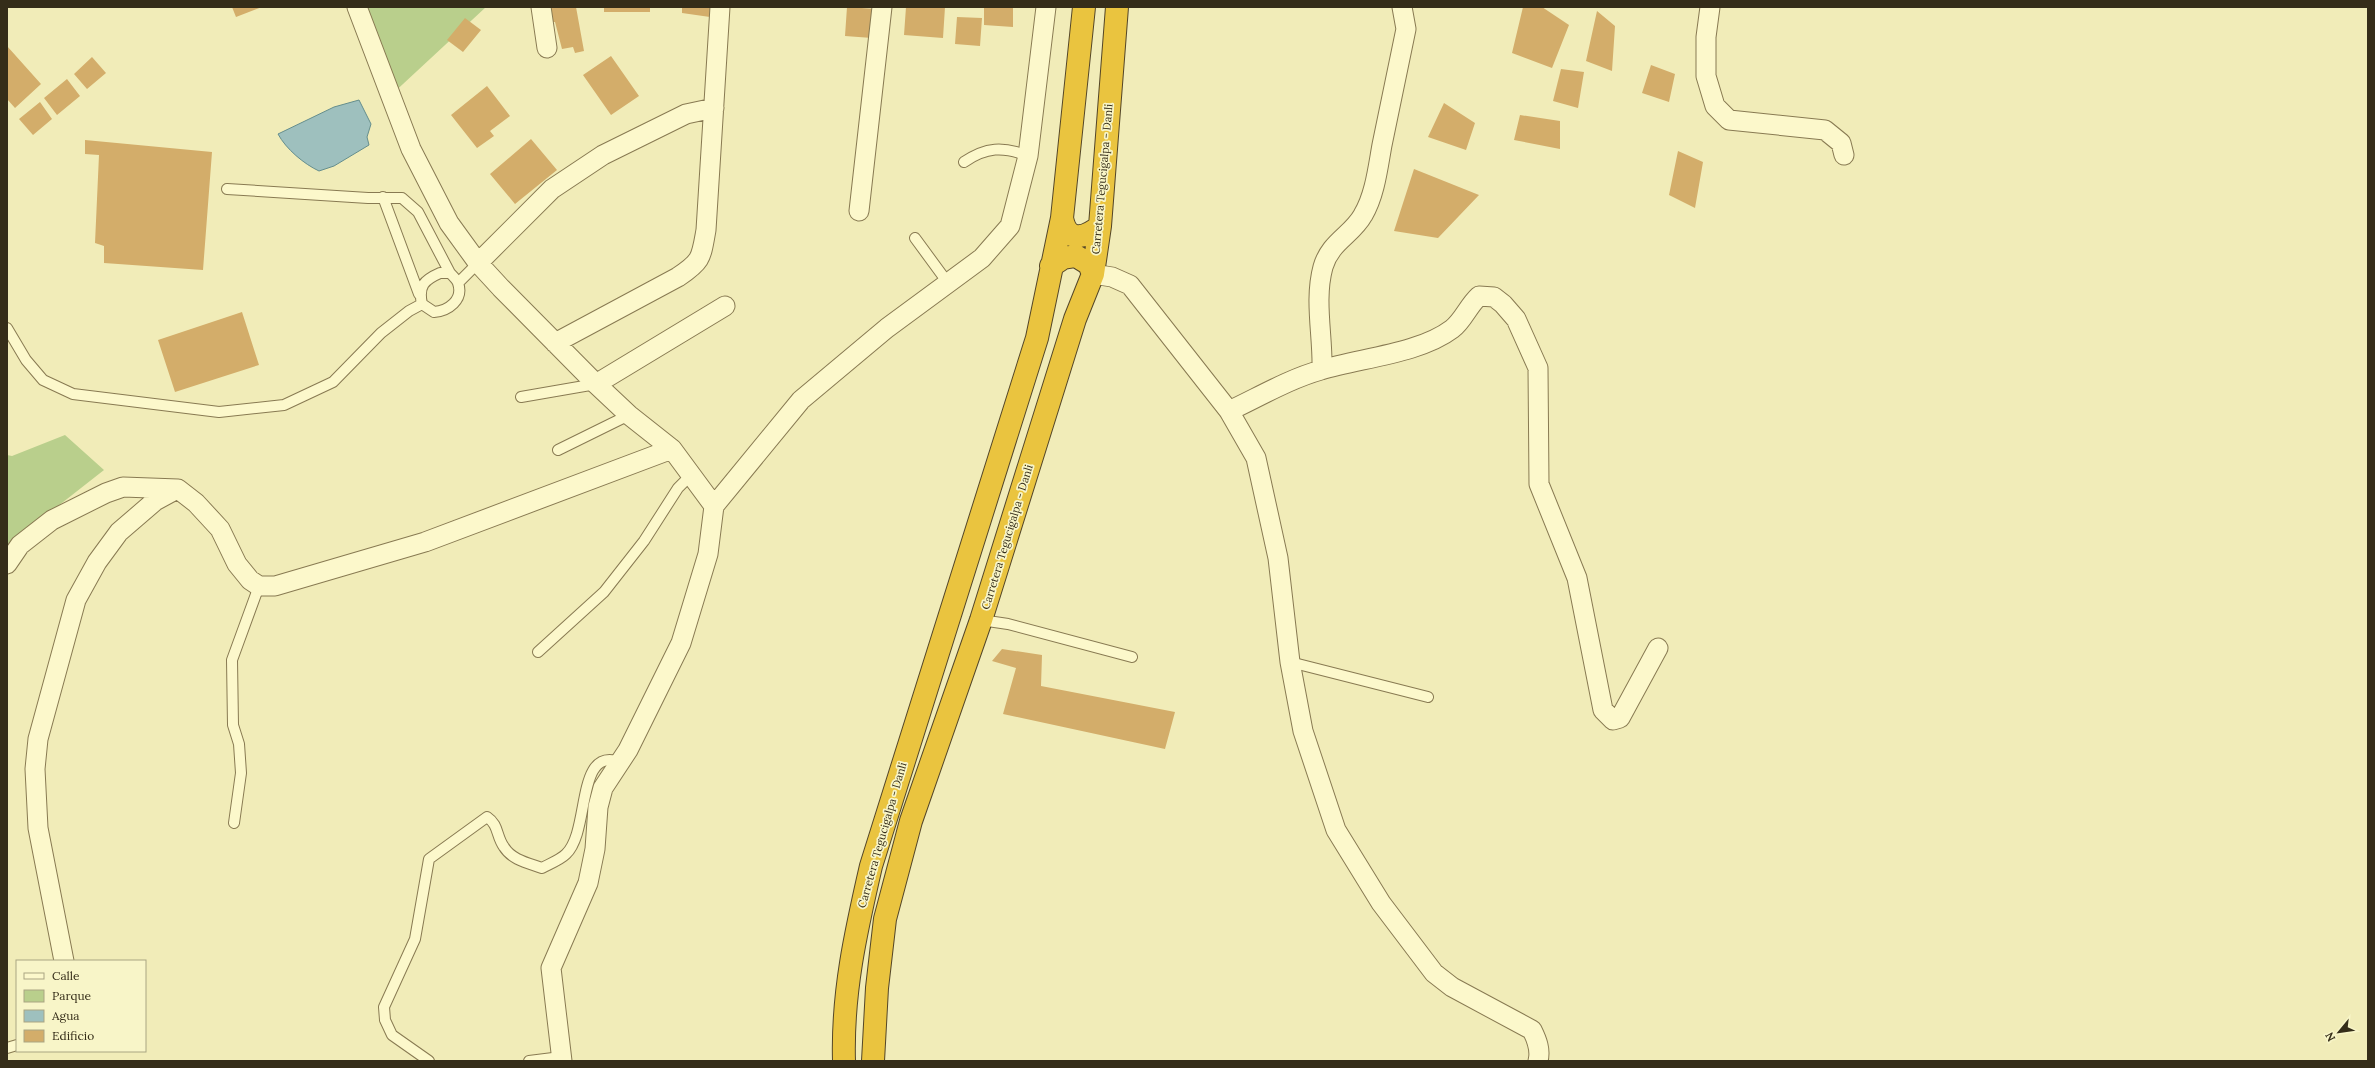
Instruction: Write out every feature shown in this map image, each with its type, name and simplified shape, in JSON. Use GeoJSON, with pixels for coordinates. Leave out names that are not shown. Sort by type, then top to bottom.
{"type":"FeatureCollection","features":[{"type":"Feature","properties":{"kind":"highway","name":"Carretera Tegucigalpa - Danli"},"geometry":{"type":"LineString","coordinates":[[844,1061],[843,1027],[852,947],[871,866],[1037,338],[1062,218],[1084,7]]}},
{"type":"Feature","properties":{"kind":"highway","name":"Carretera Tegucigalpa - Danli"},"geometry":{"type":"LineString","coordinates":[[873,1061],[877,988],[885,919],[911,821],[981,620],[1076,319],[1093,274],[1100,226],[1117,7]]}},
{"type":"Feature","properties":{"kind":"highway"},"geometry":{"type":"LineString","coordinates":[[1062,218],[1064,227],[1074,236],[1088,235],[1100,226]]}},
{"type":"Feature","properties":{"kind":"highway"},"geometry":{"type":"LineString","coordinates":[[1051,266],[1063,258],[1076,256],[1089,264],[1093,274]]}},
{"type":"Feature","properties":{"kind":"street"},"geometry":{"type":"LineString","coordinates":[[357,7],[389,97],[424,179],[448,223],[478,263],[555,343],[630,415],[672,448],[714,506]]}},
{"type":"Feature","properties":{"kind":"street"},"geometry":{"type":"LineString","coordinates":[[541,7],[547,48]]}},
{"type":"Feature","properties":{"kind":"street"},"geometry":{"type":"LineString","coordinates":[[555,343],[678,278],[693,267],[701,257],[706,230],[720,7]]}},
{"type":"Feature","properties":{"kind":"street"},"geometry":{"type":"LineString","coordinates":[[860,211],[882,7]]}},
{"type":"Feature","properties":{"kind":"street"},"geometry":{"type":"LineString","coordinates":[[562,1059],[550,968],[588,883],[595,849],[598,807],[603,788],[620,762],[681,643],[708,554],[714,506],[801,400],[887,328],[982,258],[1010,226],[1028,156],[1046,7]]}},
{"type":"Feature","properties":{"kind":"street"},"geometry":{"type":"LineString","coordinates":[[1322,369],[1319,288],[1323,266],[1327,256],[1338,240],[1353,228],[1364,215],[1375,180],[1406,29],[1402,7]]}},
{"type":"Feature","properties":{"kind":"street"},"geometry":{"type":"LineString","coordinates":[[1710,7],[1706,37],[1706,76],[1715,106],[1729,120],[1825,130],[1841,143],[1844,155]]}},
{"type":"Feature","properties":{"kind":"street"},"geometry":{"type":"LineString","coordinates":[[478,263],[552,189],[603,155],[686,114],[714,108]]}},
{"type":"Feature","properties":{"kind":"street"},"geometry":{"type":"LineString","coordinates":[[1093,274],[1112,277],[1130,285],[1229,411],[1256,458],[1278,558],[1290,662],[1303,731],[1336,830],[1381,903],[1434,973],[1452,987],[1532,1030],[1538,1042],[1540,1056],[1538,1061]]}},
{"type":"Feature","properties":{"kind":"street"},"geometry":{"type":"LineString","coordinates":[[1229,411],[1300,377],[1322,369],[1406,350],[1440,336],[1453,329],[1479,296],[1494,297],[1503,304],[1516,319],[1538,368],[1539,484],[1577,578],[1602,710],[1607,716],[1613,720],[1620,718],[1658,648]]}},
{"type":"Feature","properties":{"kind":"street"},"geometry":{"type":"LineString","coordinates":[[596,384],[725,306]]}},
{"type":"Feature","properties":{"kind":"street"},"geometry":{"type":"LineString","coordinates":[[7,564],[20,545],[52,520],[100,495],[123,487],[178,489],[196,503],[220,529],[237,564],[250,580],[259,586],[275,586],[425,542],[672,448]]}},
{"type":"Feature","properties":{"kind":"street"},"geometry":{"type":"LineString","coordinates":[[64,960],[38,828],[35,769],[38,739],[76,600],[98,562],[119,532],[155,501],[178,489]]}},
{"type":"Feature","properties":{"kind":"lane"},"geometry":{"type":"LineString","coordinates":[[964,162],[979,152],[989,149],[1028,156]]}},
{"type":"Feature","properties":{"kind":"lane"},"geometry":{"type":"LineString","coordinates":[[227,189],[368,198],[383,197],[402,198],[418,212],[450,273],[458,283],[459,294],[456,302],[450,308],[434,312],[422,304],[383,197]]}},
{"type":"Feature","properties":{"kind":"lane"},"geometry":{"type":"LineString","coordinates":[[915,238],[948,283]]}},
{"type":"Feature","properties":{"kind":"lane"},"geometry":{"type":"LineString","coordinates":[[458,283],[478,263]]}},
{"type":"Feature","properties":{"kind":"lane"},"geometry":{"type":"LineString","coordinates":[[419,294],[423,284],[430,278],[440,273],[450,273]]}},
{"type":"Feature","properties":{"kind":"lane"},"geometry":{"type":"LineString","coordinates":[[7,328],[26,360],[43,380],[73,394],[219,412],[284,405],[333,382],[381,333],[408,311],[422,304]]}},
{"type":"Feature","properties":{"kind":"lane"},"geometry":{"type":"LineString","coordinates":[[521,397],[596,384]]}},
{"type":"Feature","properties":{"kind":"lane"},"geometry":{"type":"LineString","coordinates":[[558,450],[630,415]]}},
{"type":"Feature","properties":{"kind":"lane"},"geometry":{"type":"LineString","coordinates":[[538,652],[604,592],[644,541],[678,488],[692,474]]}},
{"type":"Feature","properties":{"kind":"lane"},"geometry":{"type":"LineString","coordinates":[[234,823],[241,773],[238,744],[233,725],[232,660],[259,586]]}},
{"type":"Feature","properties":{"kind":"lane"},"geometry":{"type":"LineString","coordinates":[[981,620],[1008,624],[1132,657]]}},
{"type":"Feature","properties":{"kind":"lane"},"geometry":{"type":"LineString","coordinates":[[1290,662],[1428,696]]}},
{"type":"Feature","properties":{"kind":"lane"},"geometry":{"type":"LineString","coordinates":[[428,1061],[392,1036],[385,1020],[384,1007],[415,939],[429,859],[487,817],[494,822],[504,847],[520,861],[542,868],[566,854],[581,824],[590,774],[598,762],[610,758],[620,762]]}},
{"type":"Feature","properties":{"kind":"lane"},"geometry":{"type":"LineString","coordinates":[[529,1061],[562,1059]]}},
{"type":"Feature","properties":{"kind":"green space"},"geometry":{"type":"Polygon","coordinates":[[[357,7],[486,7],[389,97],[357,7]]]}},
{"type":"Feature","properties":{"kind":"green space"},"geometry":{"type":"Polygon","coordinates":[[[65,435],[104,470],[7,546],[7,455],[12,456],[65,435]]]}},
{"type":"Feature","properties":{"kind":"water"},"geometry":{"type":"Polygon","coordinates":[[[359,100],[371,124],[367,137],[369,145],[334,166],[319,171],[313,168],[291,150],[281,140],[278,134],[334,107],[359,100]]]}},
{"type":"Feature","properties":{"kind":"building"},"geometry":{"type":"Polygon","coordinates":[[[232,7],[262,7],[236,17],[232,7]]]}},
{"type":"Feature","properties":{"kind":"building"},"geometry":{"type":"Polygon","coordinates":[[[548,7],[576,7],[584,51],[575,53],[573,47],[562,49],[555,22],[551,22],[548,7]]]}},
{"type":"Feature","properties":{"kind":"building"},"geometry":{"type":"Polygon","coordinates":[[[604,7],[650,7],[650,12],[604,12],[604,7]]]}},
{"type":"Feature","properties":{"kind":"building"},"geometry":{"type":"Polygon","coordinates":[[[682,7],[718,7],[717,18],[682,13],[682,7]]]}},
{"type":"Feature","properties":{"kind":"building"},"geometry":{"type":"Polygon","coordinates":[[[847,7],[876,9],[872,38],[845,36],[847,7]]]}},
{"type":"Feature","properties":{"kind":"building"},"geometry":{"type":"Polygon","coordinates":[[[906,7],[945,7],[943,38],[904,35],[906,7]]]}},
{"type":"Feature","properties":{"kind":"building"},"geometry":{"type":"Polygon","coordinates":[[[984,7],[1013,7],[1013,27],[984,25],[984,7]]]}},
{"type":"Feature","properties":{"kind":"building"},"geometry":{"type":"Polygon","coordinates":[[[1523,7],[1542,7],[1569,25],[1552,68],[1512,53],[1523,7]]]}},
{"type":"Feature","properties":{"kind":"building"},"geometry":{"type":"Polygon","coordinates":[[[1597,11],[1615,26],[1612,71],[1586,61],[1597,11]]]}},
{"type":"Feature","properties":{"kind":"building"},"geometry":{"type":"Polygon","coordinates":[[[957,17],[982,18],[980,46],[955,44],[957,17]]]}},
{"type":"Feature","properties":{"kind":"building"},"geometry":{"type":"Polygon","coordinates":[[[465,18],[481,30],[463,52],[447,40],[465,18]]]}},
{"type":"Feature","properties":{"kind":"building"},"geometry":{"type":"Polygon","coordinates":[[[7,46],[41,84],[15,108],[7,99],[7,46]]]}},
{"type":"Feature","properties":{"kind":"building"},"geometry":{"type":"Polygon","coordinates":[[[611,56],[639,96],[611,115],[583,75],[611,56]]]}},
{"type":"Feature","properties":{"kind":"building"},"geometry":{"type":"Polygon","coordinates":[[[92,57],[106,73],[87,89],[74,74],[92,57]]]}},
{"type":"Feature","properties":{"kind":"building"},"geometry":{"type":"Polygon","coordinates":[[[1651,65],[1675,74],[1669,102],[1642,93],[1651,65]]]}},
{"type":"Feature","properties":{"kind":"building"},"geometry":{"type":"Polygon","coordinates":[[[1561,69],[1584,72],[1578,108],[1553,101],[1561,69]]]}},
{"type":"Feature","properties":{"kind":"building"},"geometry":{"type":"Polygon","coordinates":[[[67,79],[80,96],[57,115],[44,98],[67,79]]]}},
{"type":"Feature","properties":{"kind":"building"},"geometry":{"type":"Polygon","coordinates":[[[487,86],[510,116],[490,131],[494,136],[477,148],[451,115],[487,86]]]}},
{"type":"Feature","properties":{"kind":"building"},"geometry":{"type":"Polygon","coordinates":[[[40,102],[52,119],[33,135],[19,119],[40,102]]]}},
{"type":"Feature","properties":{"kind":"building"},"geometry":{"type":"Polygon","coordinates":[[[1444,103],[1475,123],[1466,150],[1428,137],[1444,103]]]}},
{"type":"Feature","properties":{"kind":"building"},"geometry":{"type":"Polygon","coordinates":[[[1520,115],[1560,121],[1560,149],[1514,140],[1520,115]]]}},
{"type":"Feature","properties":{"kind":"building"},"geometry":{"type":"Polygon","coordinates":[[[531,139],[557,170],[515,204],[490,174],[531,139]]]}},
{"type":"Feature","properties":{"kind":"building"},"geometry":{"type":"Polygon","coordinates":[[[85,140],[212,152],[203,270],[104,263],[104,246],[95,243],[99,155],[85,154],[85,140]]]}},
{"type":"Feature","properties":{"kind":"building"},"geometry":{"type":"Polygon","coordinates":[[[1678,151],[1703,162],[1695,208],[1669,195],[1678,151]]]}},
{"type":"Feature","properties":{"kind":"building"},"geometry":{"type":"Polygon","coordinates":[[[1414,169],[1479,195],[1438,238],[1394,231],[1414,169]]]}},
{"type":"Feature","properties":{"kind":"building"},"geometry":{"type":"Polygon","coordinates":[[[242,312],[259,365],[175,392],[158,340],[242,312]]]}},
{"type":"Feature","properties":{"kind":"building"},"geometry":{"type":"Polygon","coordinates":[[[1002,649],[1042,655],[1041,686],[1175,712],[1165,749],[1003,714],[1016,668],[992,661],[1002,649]]]}}]}
